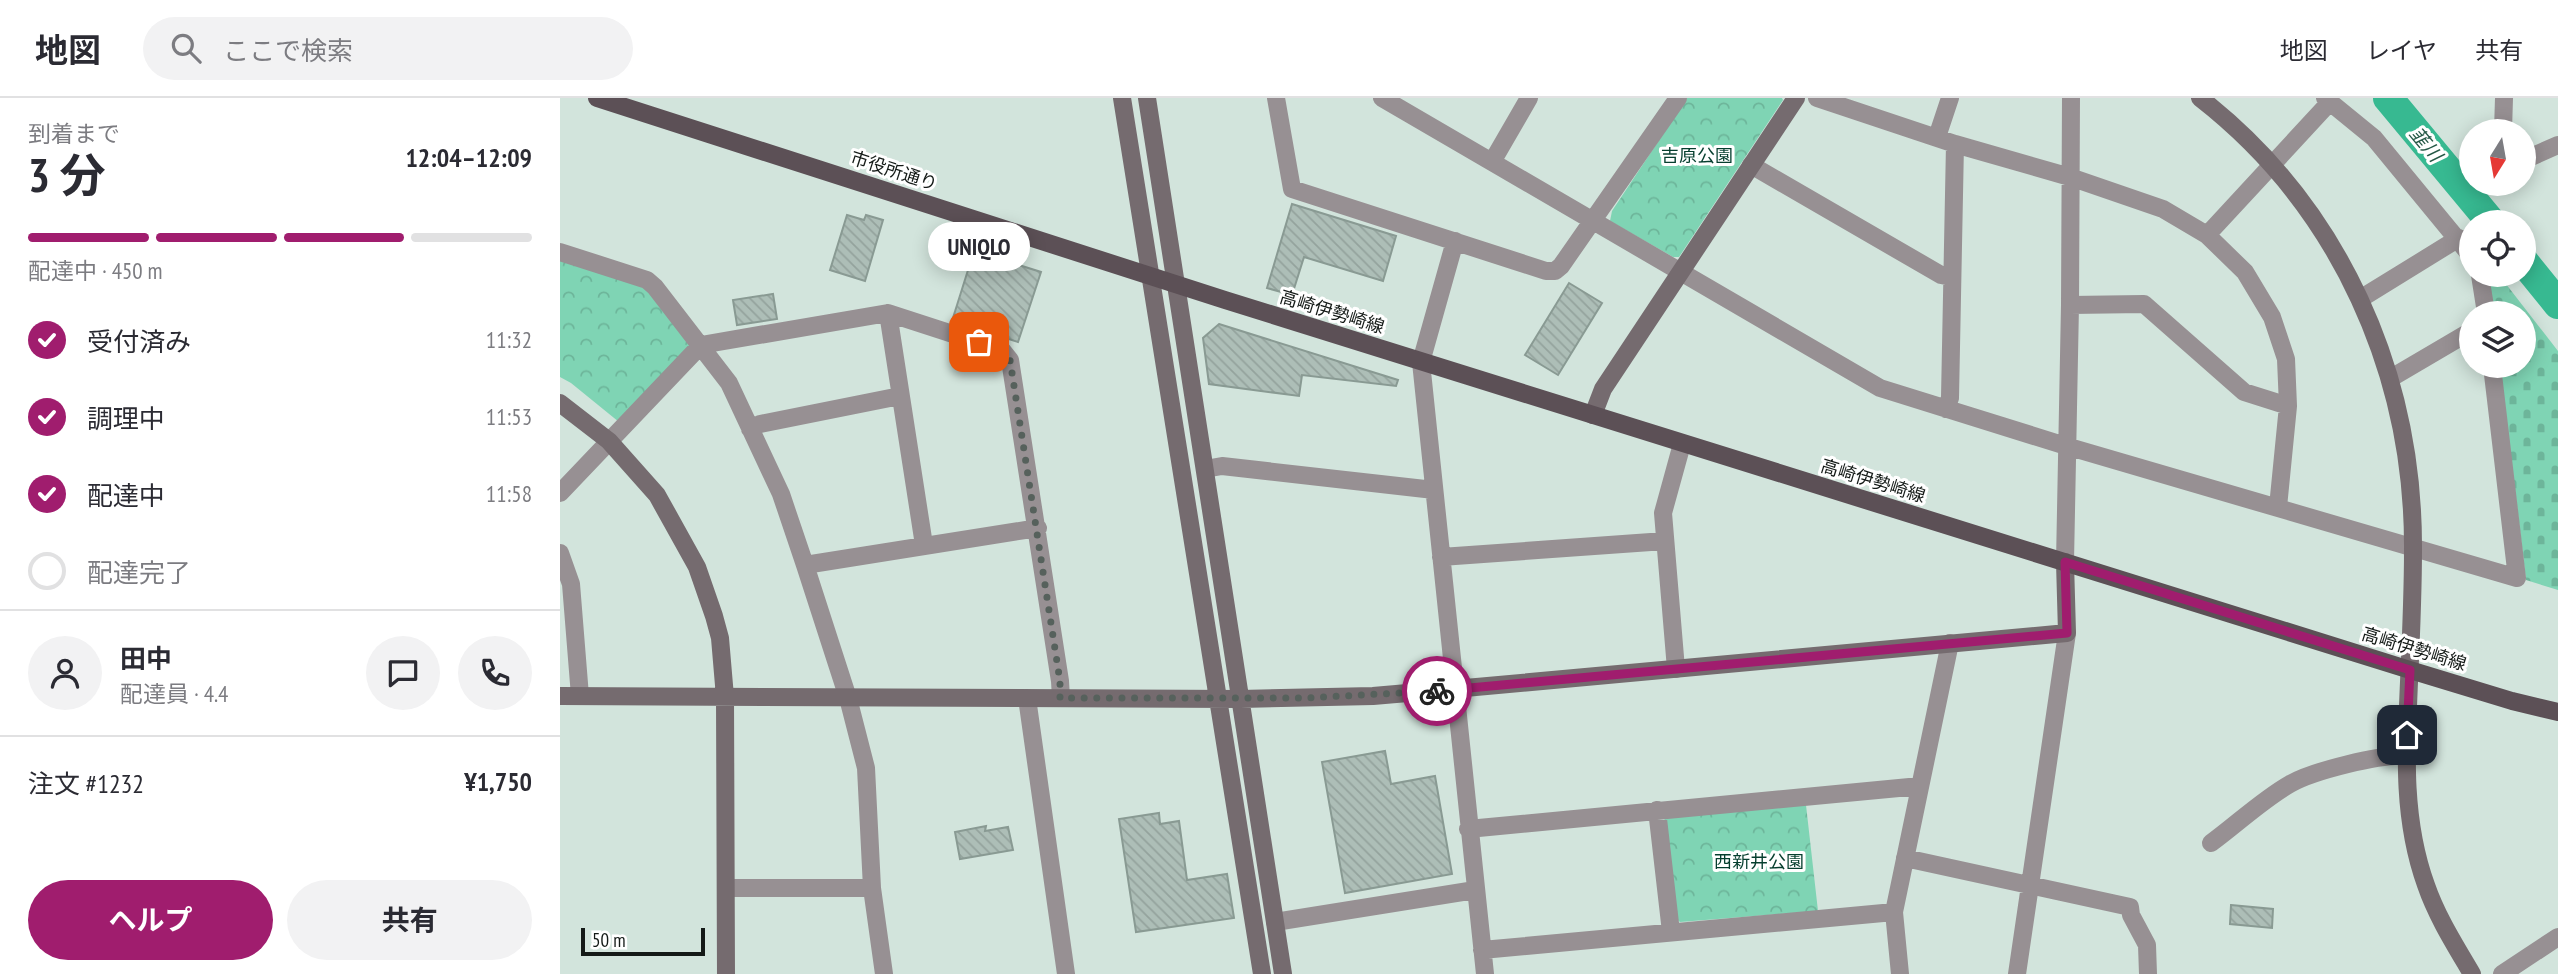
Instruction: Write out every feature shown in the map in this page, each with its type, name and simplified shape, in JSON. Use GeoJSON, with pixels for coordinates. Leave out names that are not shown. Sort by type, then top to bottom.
{"type":"FeatureCollection","features":[{"type":"Feature","properties":{"kind":"main road","name":"市役所通り"},"geometry":{"type":"LineString","coordinates":[[597,98],[1177,285]]}},
{"type":"Feature","properties":{"kind":"main road","name":"高崎伊勢崎線"},"geometry":{"type":"LineString","coordinates":[[1177,285],[2410,670],[2558,712]]}},
{"type":"Feature","properties":{"kind":"street"},"geometry":{"type":"LineString","coordinates":[[1122,98],[1262,974]]}},
{"type":"Feature","properties":{"kind":"street"},"geometry":{"type":"LineString","coordinates":[[1147,98],[1283,974]]}},
{"type":"Feature","properties":{"kind":"street"},"geometry":{"type":"LineString","coordinates":[[1276,98],[1292,189],[1546,271],[1555,271],[1561,266],[1678,98]]}},
{"type":"Feature","properties":{"kind":"street"},"geometry":{"type":"LineString","coordinates":[[1382,98],[1880,388],[2066,446],[2517,578],[2493,378]]}},
{"type":"Feature","properties":{"kind":"street"},"geometry":{"type":"LineString","coordinates":[[1492,162],[1529,98]]}},
{"type":"Feature","properties":{"kind":"street"},"geometry":{"type":"LineString","coordinates":[[1593,415],[1603,389],[1796,98]]}},
{"type":"Feature","properties":{"kind":"street"},"geometry":{"type":"LineString","coordinates":[[1816,98],[1955,144],[2070,177],[2163,209],[2207,236],[2245,272],[2272,317],[2286,359],[2288,406],[2278,507]]}},
{"type":"Feature","properties":{"kind":"street"},"geometry":{"type":"LineString","coordinates":[[1937,137],[1950,98]]}},
{"type":"Feature","properties":{"kind":"street"},"geometry":{"type":"LineString","coordinates":[[2017,974],[2067,633],[2065,562],[2071,98]]}},
{"type":"Feature","properties":{"kind":"street"},"geometry":{"type":"LineString","coordinates":[[2200,98],[2226,118],[2271,163],[2317,220],[2360,299],[2391,378],[2404,435],[2412,506],[2406,756],[2410,823],[2425,884],[2440,919],[2472,974]]}},
{"type":"Feature","properties":{"kind":"street"},"geometry":{"type":"LineString","coordinates":[[2503,119],[2504,98]]}},
{"type":"Feature","properties":{"kind":"street"},"geometry":{"type":"LineString","coordinates":[[2207,236],[2328,100],[2374,138],[2459,239],[2360,299]]}},
{"type":"Feature","properties":{"kind":"street"},"geometry":{"type":"LineString","coordinates":[[1946,409],[1950,398],[1955,144]]}},
{"type":"Feature","properties":{"kind":"street"},"geometry":{"type":"LineString","coordinates":[[2536,155],[2558,145]]}},
{"type":"Feature","properties":{"kind":"street"},"geometry":{"type":"LineString","coordinates":[[1751,165],[1941,275],[1951,277]]}},
{"type":"Feature","properties":{"kind":"street"},"geometry":{"type":"LineString","coordinates":[[1455,241],[1420,362],[1485,974]]}},
{"type":"Feature","properties":{"kind":"street"},"geometry":{"type":"LineString","coordinates":[[560,252],[647,280],[729,383],[781,494],[848,698],[866,768],[872,888],[884,974]]}},
{"type":"Feature","properties":{"kind":"street"},"geometry":{"type":"LineString","coordinates":[[2070,305],[2144,304],[2244,392],[2288,406]]}},
{"type":"Feature","properties":{"kind":"street"},"geometry":{"type":"LineString","coordinates":[[888,313],[924,545]]}},
{"type":"Feature","properties":{"kind":"street"},"geometry":{"type":"LineString","coordinates":[[560,494],[701,345],[888,313],[1002,350],[1010,360],[1038,528],[1060,681],[1060,698]]}},
{"type":"Feature","properties":{"kind":"street"},"geometry":{"type":"LineString","coordinates":[[2391,378],[2459,338]]}},
{"type":"Feature","properties":{"kind":"street"},"geometry":{"type":"LineString","coordinates":[[750,429],[760,424],[900,396]]}},
{"type":"Feature","properties":{"kind":"street"},"geometry":{"type":"LineString","coordinates":[[560,403],[609,441],[657,495],[697,567],[720,638],[725,697],[726,974]]}},
{"type":"Feature","properties":{"kind":"street"},"geometry":{"type":"LineString","coordinates":[[1676,669],[1664,503],[1682,444]]}},
{"type":"Feature","properties":{"kind":"street"},"geometry":{"type":"LineString","coordinates":[[1205,468],[1222,466],[1434,490]]}},
{"type":"Feature","properties":{"kind":"street"},"geometry":{"type":"LineString","coordinates":[[805,565],[1038,528]]}},
{"type":"Feature","properties":{"kind":"street"},"geometry":{"type":"LineString","coordinates":[[1441,557],[1665,541]]}},
{"type":"Feature","properties":{"kind":"street"},"geometry":{"type":"LineString","coordinates":[[560,553],[580,696]]}},
{"type":"Feature","properties":{"kind":"street"},"geometry":{"type":"LineString","coordinates":[[560,696],[1240,699],[1373,696],[2067,633]]}},
{"type":"Feature","properties":{"kind":"street"},"geometry":{"type":"LineString","coordinates":[[1900,974],[1894,912],[1950,643]]}},
{"type":"Feature","properties":{"kind":"street"},"geometry":{"type":"LineString","coordinates":[[1027,698],[1066,974]]}},
{"type":"Feature","properties":{"kind":"street"},"geometry":{"type":"LineString","coordinates":[[2211,843],[2299,780],[2388,755],[2406,756]]}},
{"type":"Feature","properties":{"kind":"street"},"geometry":{"type":"LineString","coordinates":[[1468,829],[1920,786]]}},
{"type":"Feature","properties":{"kind":"street"},"geometry":{"type":"LineString","coordinates":[[1657,810],[1671,932]]}},
{"type":"Feature","properties":{"kind":"street"},"geometry":{"type":"LineString","coordinates":[[1905,858],[2130,907],[2131,915],[2147,945],[2148,974]]}},
{"type":"Feature","properties":{"kind":"street"},"geometry":{"type":"LineString","coordinates":[[727,888],[872,888]]}},
{"type":"Feature","properties":{"kind":"street"},"geometry":{"type":"LineString","coordinates":[[1275,922],[1475,890]]}},
{"type":"Feature","properties":{"kind":"street"},"geometry":{"type":"LineString","coordinates":[[1482,950],[1894,912]]}},
{"type":"Feature","properties":{"kind":"street"},"geometry":{"type":"LineString","coordinates":[[2502,974],[2558,937]]}},
{"type":"Feature","properties":{"kind":"green space","name":"吉原公園"},"geometry":{"type":"Polygon","coordinates":[[[1687,98],[1783,100],[1679,257],[1673,257],[1610,221],[1612,211],[1687,98]]]}},
{"type":"Feature","properties":{"kind":"green space"},"geometry":{"type":"Polygon","coordinates":[[[560,260],[646,287],[691,344],[619,422],[560,377],[560,260]]]}},
{"type":"Feature","properties":{"kind":"green space"},"geometry":{"type":"Polygon","coordinates":[[[2490,287],[2508,287],[2519,301],[2492,301],[2490,287]]]}},
{"type":"Feature","properties":{"kind":"green space"},"geometry":{"type":"Polygon","coordinates":[[[2536,323],[2558,351],[2558,590],[2526,580],[2501,378],[2536,378],[2536,323]]]}},
{"type":"Feature","properties":{"kind":"green space","name":"西新井公園"},"geometry":{"type":"Polygon","coordinates":[[[1806,805],[1818,911],[1680,922],[1674,917],[1663,821],[1667,817],[1806,805]]]}},
{"type":"Feature","properties":{"kind":"building"},"geometry":{"type":"Polygon","coordinates":[[[1292,204],[1396,236],[1383,281],[1304,257],[1292,295],[1267,288],[1292,204]]]}},
{"type":"Feature","properties":{"kind":"building"},"geometry":{"type":"Polygon","coordinates":[[[847,215],[864,220],[866,215],[883,220],[865,281],[830,270],[847,215]]]}},
{"type":"Feature","properties":{"kind":"building"},"geometry":{"type":"Polygon","coordinates":[[[974,251],[1041,272],[1018,342],[952,321],[974,251]]]}},
{"type":"Feature","properties":{"kind":"building"},"geometry":{"type":"Polygon","coordinates":[[[1569,283],[1602,303],[1558,375],[1525,355],[1569,283]]]}},
{"type":"Feature","properties":{"kind":"building"},"geometry":{"type":"Polygon","coordinates":[[[773,294],[777,319],[737,325],[733,300],[773,294]]]}},
{"type":"Feature","properties":{"kind":"building"},"geometry":{"type":"Polygon","coordinates":[[[1219,324],[1398,380],[1396,386],[1302,375],[1299,396],[1209,384],[1203,338],[1219,324]]]}},
{"type":"Feature","properties":{"kind":"building"},"geometry":{"type":"Polygon","coordinates":[[[1385,751],[1391,784],[1435,776],[1452,874],[1345,893],[1322,762],[1385,751]]]}},
{"type":"Feature","properties":{"kind":"building"},"geometry":{"type":"Polygon","coordinates":[[[1159,813],[1160,824],[1179,821],[1187,880],[1227,874],[1234,918],[1136,932],[1119,819],[1159,813]]]}},
{"type":"Feature","properties":{"kind":"building"},"geometry":{"type":"Polygon","coordinates":[[[986,826],[985,831],[1008,827],[1013,850],[960,859],[955,832],[986,826]]]}},
{"type":"Feature","properties":{"kind":"building"},"geometry":{"type":"Polygon","coordinates":[[[2231,905],[2273,909],[2272,928],[2230,924],[2231,905]]]}},
{"type":"Feature","properties":{"kind":"waterway","name":"韮川"},"geometry":{"type":"LineString","coordinates":[[2388,98],[2481,210]]}},
{"type":"Feature","properties":{"kind":"waterway","name":"韮川"},"geometry":{"type":"LineString","coordinates":[[2536,277],[2558,304]]}},
{"type":"Feature","properties":{"kind":"way so far"},"geometry":{"type":"LineString","coordinates":[[979,342],[1002,350],[1010,360],[1038,528],[1060,681],[1060,698],[1305,698],[1437,691]]}},
{"type":"Feature","properties":{"kind":"place","name":"UNIQLO"},"geometry":{"type":"Point","coordinates":[979,342]}},
{"type":"Feature","properties":{"kind":"route"},"geometry":{"type":"LineString","coordinates":[[1437,691],[2067,633],[2065,562],[2410,670],[2407,735]]}}]}
